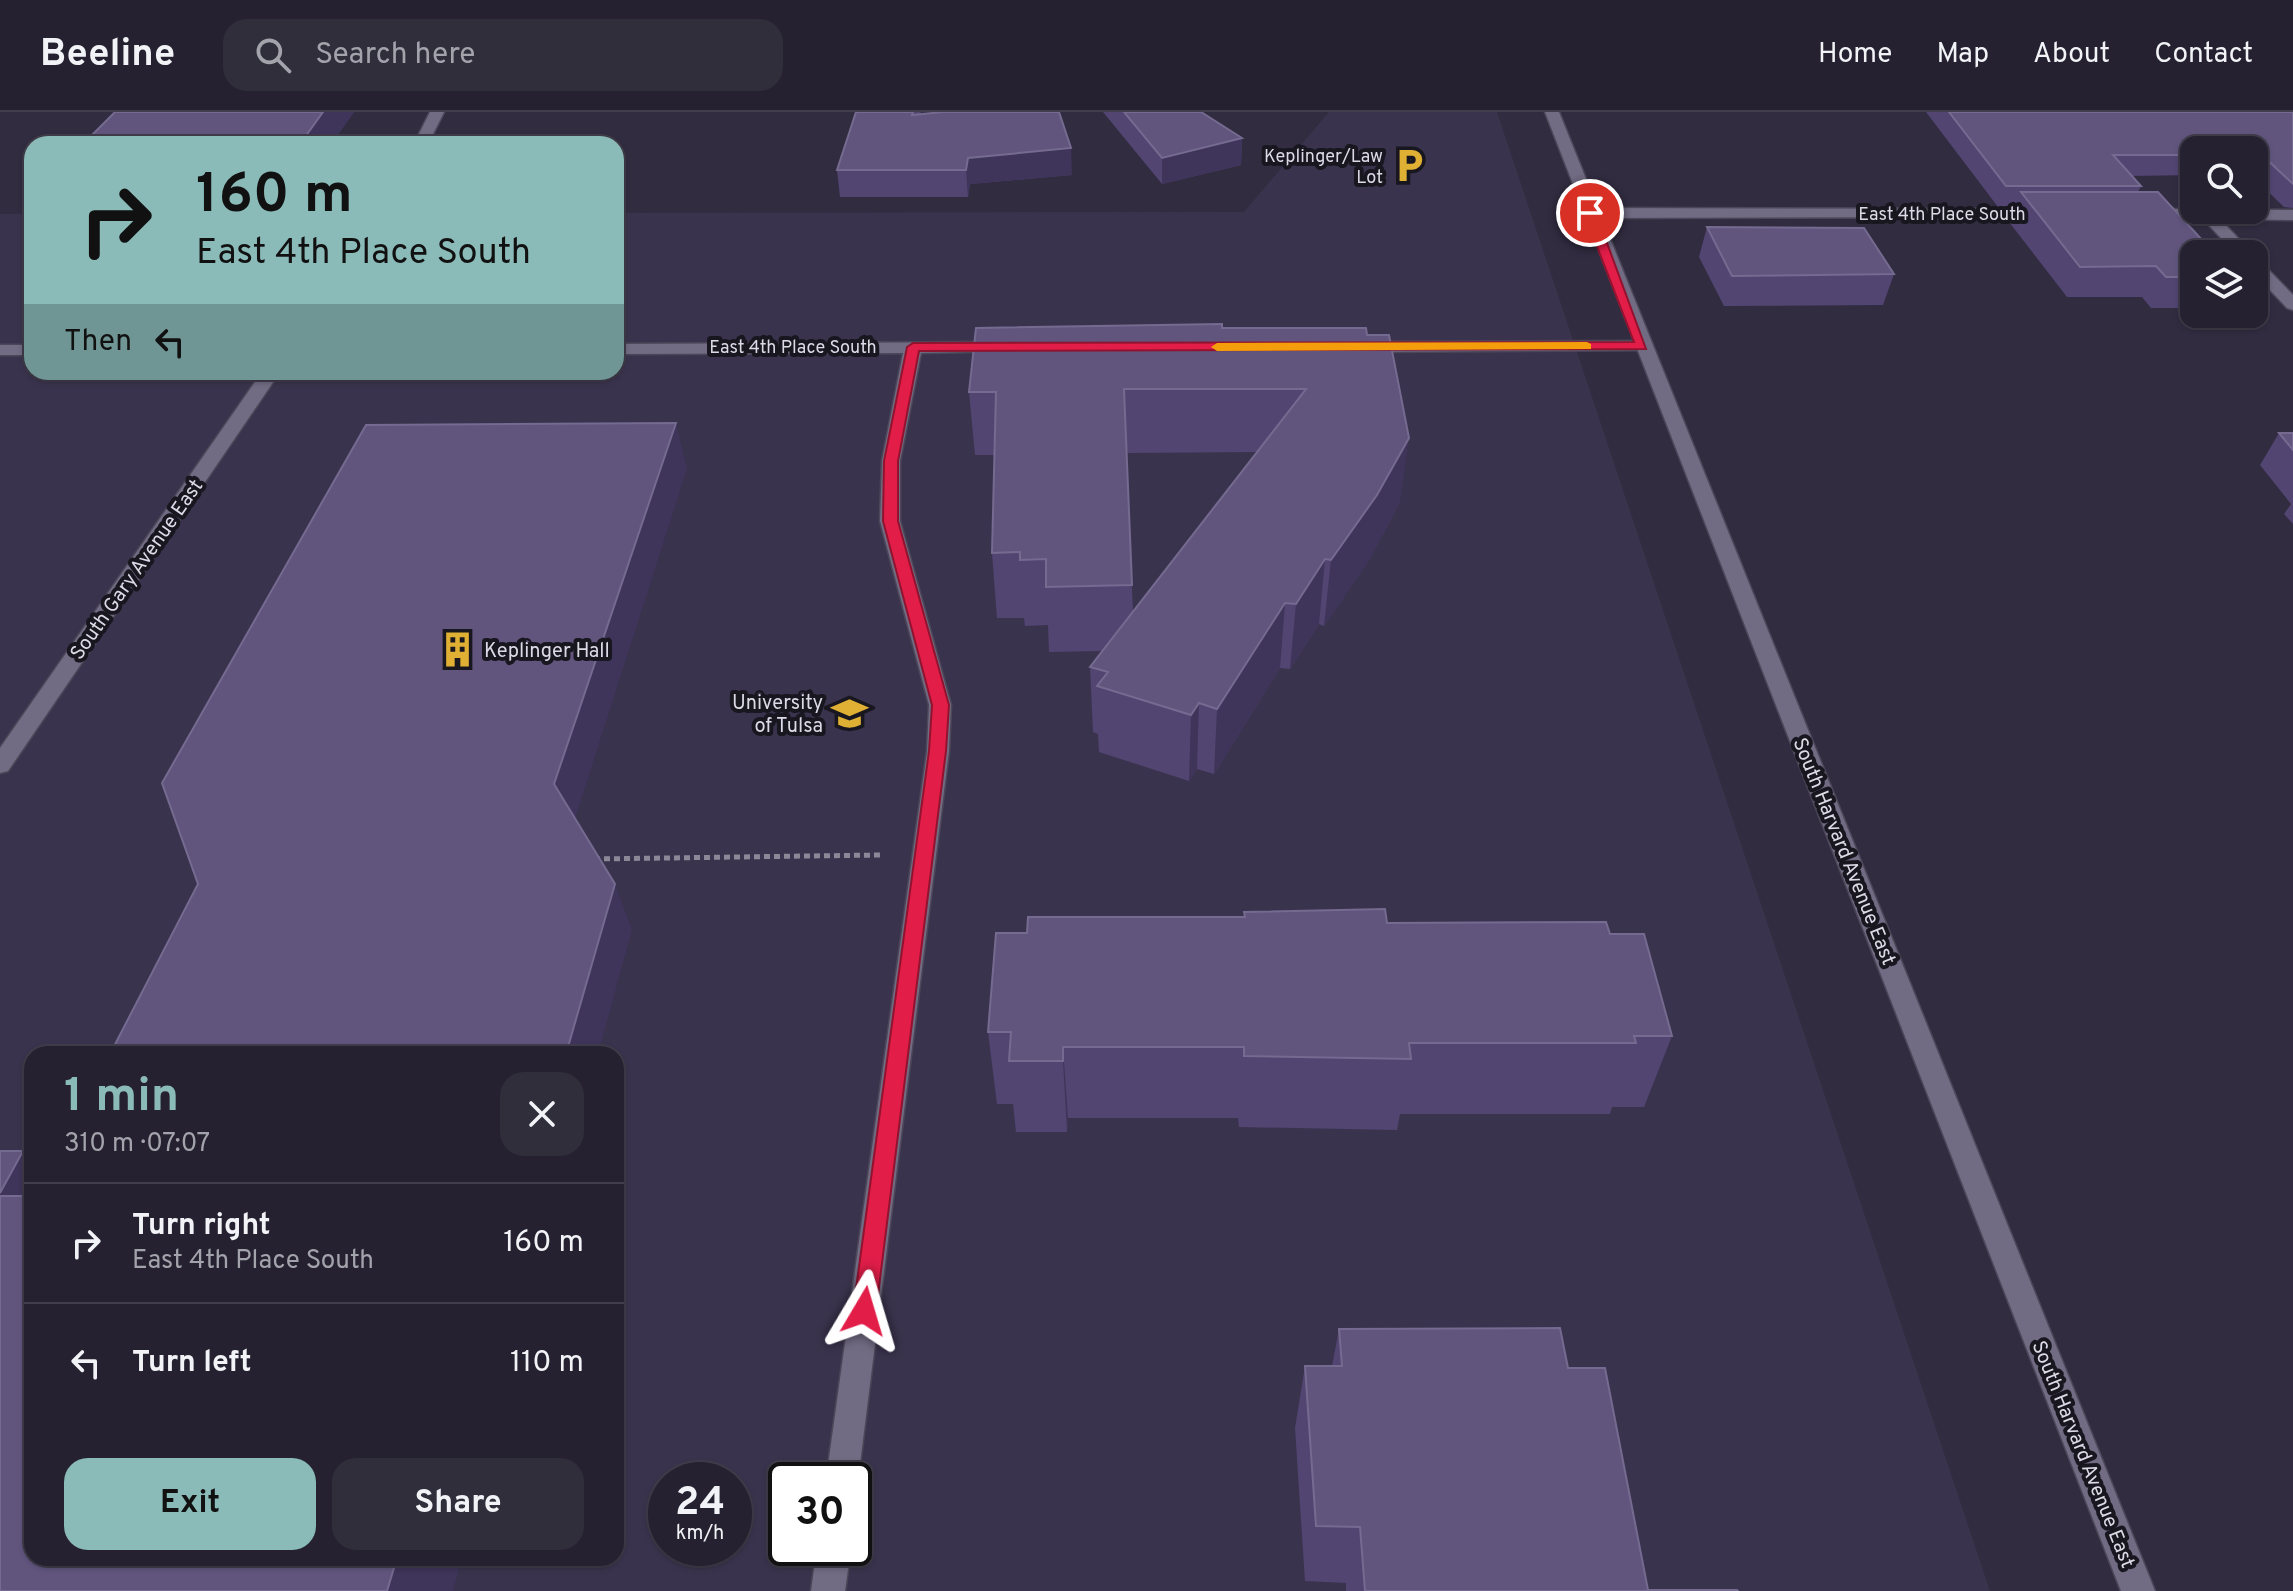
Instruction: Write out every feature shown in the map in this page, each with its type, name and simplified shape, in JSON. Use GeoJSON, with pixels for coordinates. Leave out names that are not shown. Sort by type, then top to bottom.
{"type":"FeatureCollection","features":[{"type":"Feature","properties":{"kind":"street"},"geometry":{"type":"LineString","coordinates":[[425,136],[437,112]]}},
{"type":"Feature","properties":{"kind":"street","name":"South Harvard Avenue East"},"geometry":{"type":"LineString","coordinates":[[1552,112],[1642,346],[2138,1591]]}},
{"type":"Feature","properties":{"kind":"street","name":"East 4th Place South"},"geometry":{"type":"LineString","coordinates":[[1590,213],[2066,214]]}},
{"type":"Feature","properties":{"kind":"street"},"geometry":{"type":"LineString","coordinates":[[2129,214],[2180,215]]}},
{"type":"Feature","properties":{"kind":"street"},"geometry":{"type":"LineString","coordinates":[[2268,215],[2293,215]]}},
{"type":"Feature","properties":{"kind":"street"},"geometry":{"type":"LineString","coordinates":[[2217,224],[2232,240]]}},
{"type":"Feature","properties":{"kind":"street"},"geometry":{"type":"LineString","coordinates":[[2268,279],[2293,305]]}},
{"type":"Feature","properties":{"kind":"street"},"geometry":{"type":"LineString","coordinates":[[1339,347],[1642,346]]}},
{"type":"Feature","properties":{"kind":"street"},"geometry":{"type":"LineString","coordinates":[[844,1462],[938,751],[940,705],[890,521],[891,461],[913,347]]}},
{"type":"Feature","properties":{"kind":"street","name":"East 4th Place South"},"geometry":{"type":"LineString","coordinates":[[624,349],[1020,347]]}},
{"type":"Feature","properties":{"kind":"street"},"geometry":{"type":"LineString","coordinates":[[0,350],[24,350]]}},
{"type":"Feature","properties":{"kind":"street","name":"South Gary Avenue East"},"geometry":{"type":"LineString","coordinates":[[0,765],[265,380]]}},
{"type":"Feature","properties":{"kind":"street"},"geometry":{"type":"LineString","coordinates":[[828,1591],[831,1566]]}},
{"type":"Feature","properties":{"kind":"path"},"geometry":{"type":"LineString","coordinates":[[588,859],[885,855]]}},
{"type":"Feature","properties":{"kind":"shaded area","name":"University of Tulsa"},"geometry":{"type":"Polygon","coordinates":[[[1329,112],[1497,112],[1990,1591],[0,1591],[0,214],[24,214],[24,380],[624,380],[624,213],[1244,212],[1329,112]]]}},
{"type":"Feature","properties":{"kind":"building"},"geometry":{"type":"Polygon","coordinates":[[[115,112],[323,112],[306,136],[91,136],[115,112]]]}},
{"type":"Feature","properties":{"kind":"building"},"geometry":{"type":"Polygon","coordinates":[[[856,112],[913,112],[912,115],[1059,112],[1071,148],[968,158],[966,170],[837,170],[856,112]]]}},
{"type":"Feature","properties":{"kind":"building"},"geometry":{"type":"Polygon","coordinates":[[[1124,112],[1201,112],[1242,138],[1162,158],[1124,112]]]}},
{"type":"Feature","properties":{"kind":"building"},"geometry":{"type":"Polygon","coordinates":[[[1949,112],[2293,112],[2293,184],[2268,161],[2268,136],[2180,136],[2180,155],[2113,155],[2141,186],[2006,186],[1949,112]]]}},
{"type":"Feature","properties":{"kind":"building"},"geometry":{"type":"Polygon","coordinates":[[[2021,192],[2158,192],[2180,216],[2180,224],[2187,224],[2202,240],[2180,240],[2180,277],[2166,277],[2156,266],[2080,267],[2021,192]]]}},
{"type":"Feature","properties":{"kind":"building"},"geometry":{"type":"Polygon","coordinates":[[[1707,227],[1864,228],[1894,274],[1732,276],[1707,227]]]}},
{"type":"Feature","properties":{"kind":"building"},"geometry":{"type":"Polygon","coordinates":[[[1222,324],[1222,328],[1366,328],[1367,335],[1389,335],[1409,438],[1377,495],[1331,560],[1325,559],[1296,604],[1285,603],[1217,709],[1199,703],[1191,715],[1097,686],[1108,672],[1090,667],[1306,389],[1124,389],[1132,585],[1046,587],[1046,559],[1020,560],[1020,552],[992,553],[996,392],[969,392],[976,328],[1222,324]]]}},
{"type":"Feature","properties":{"kind":"building","name":"Keplinger Hall"},"geometry":{"type":"Polygon","coordinates":[[[676,423],[554,784],[615,884],[568,1046],[114,1046],[198,884],[162,783],[366,425],[676,423]]]}},
{"type":"Feature","properties":{"kind":"building"},"geometry":{"type":"Polygon","coordinates":[[[2279,433],[2293,433],[2293,450],[2279,433]]]}},
{"type":"Feature","properties":{"kind":"building"},"geometry":{"type":"Polygon","coordinates":[[[1385,909],[1387,923],[1606,922],[1610,934],[1644,934],[1672,1036],[1634,1036],[1636,1043],[1409,1043],[1411,1059],[1244,1056],[1244,1047],[1063,1047],[1063,1061],[1009,1061],[1011,1032],[988,1032],[996,933],[1027,933],[1028,917],[1245,917],[1244,912],[1385,909]]]}},
{"type":"Feature","properties":{"kind":"building"},"geometry":{"type":"Polygon","coordinates":[[[0,1151],[23,1151],[0,1193],[0,1151]]]}},
{"type":"Feature","properties":{"kind":"building"},"geometry":{"type":"Polygon","coordinates":[[[0,1196],[24,1196],[24,1566],[395,1566],[387,1591],[0,1591],[0,1196]]]}},
{"type":"Feature","properties":{"kind":"building"},"geometry":{"type":"Polygon","coordinates":[[[1560,1328],[1568,1368],[1605,1368],[1648,1590],[1738,1591],[1365,1591],[1360,1527],[1316,1526],[1305,1366],[1342,1366],[1339,1329],[1560,1328]]]}},
{"type":"Feature","properties":{"kind":"slow traffic"},"geometry":{"type":"LineString","coordinates":[[1217,347],[1587,346]]}},
{"type":"Feature","properties":{"kind":"place","name":"Keplinger/Law Lot"},"geometry":{"type":"Point","coordinates":[1409,166]}},
{"type":"Feature","properties":{"kind":"place","name":"Keplinger Hall"},"geometry":{"type":"Point","coordinates":[458,650]}},
{"type":"Feature","properties":{"kind":"place","name":"University of Tulsa"},"geometry":{"type":"Point","coordinates":[849,713]}},
{"type":"Feature","properties":{"kind":"route"},"geometry":{"type":"LineString","coordinates":[[864,1311],[938,751],[940,705],[890,521],[891,461],[913,347],[1642,346],[1590,213]]}}]}
